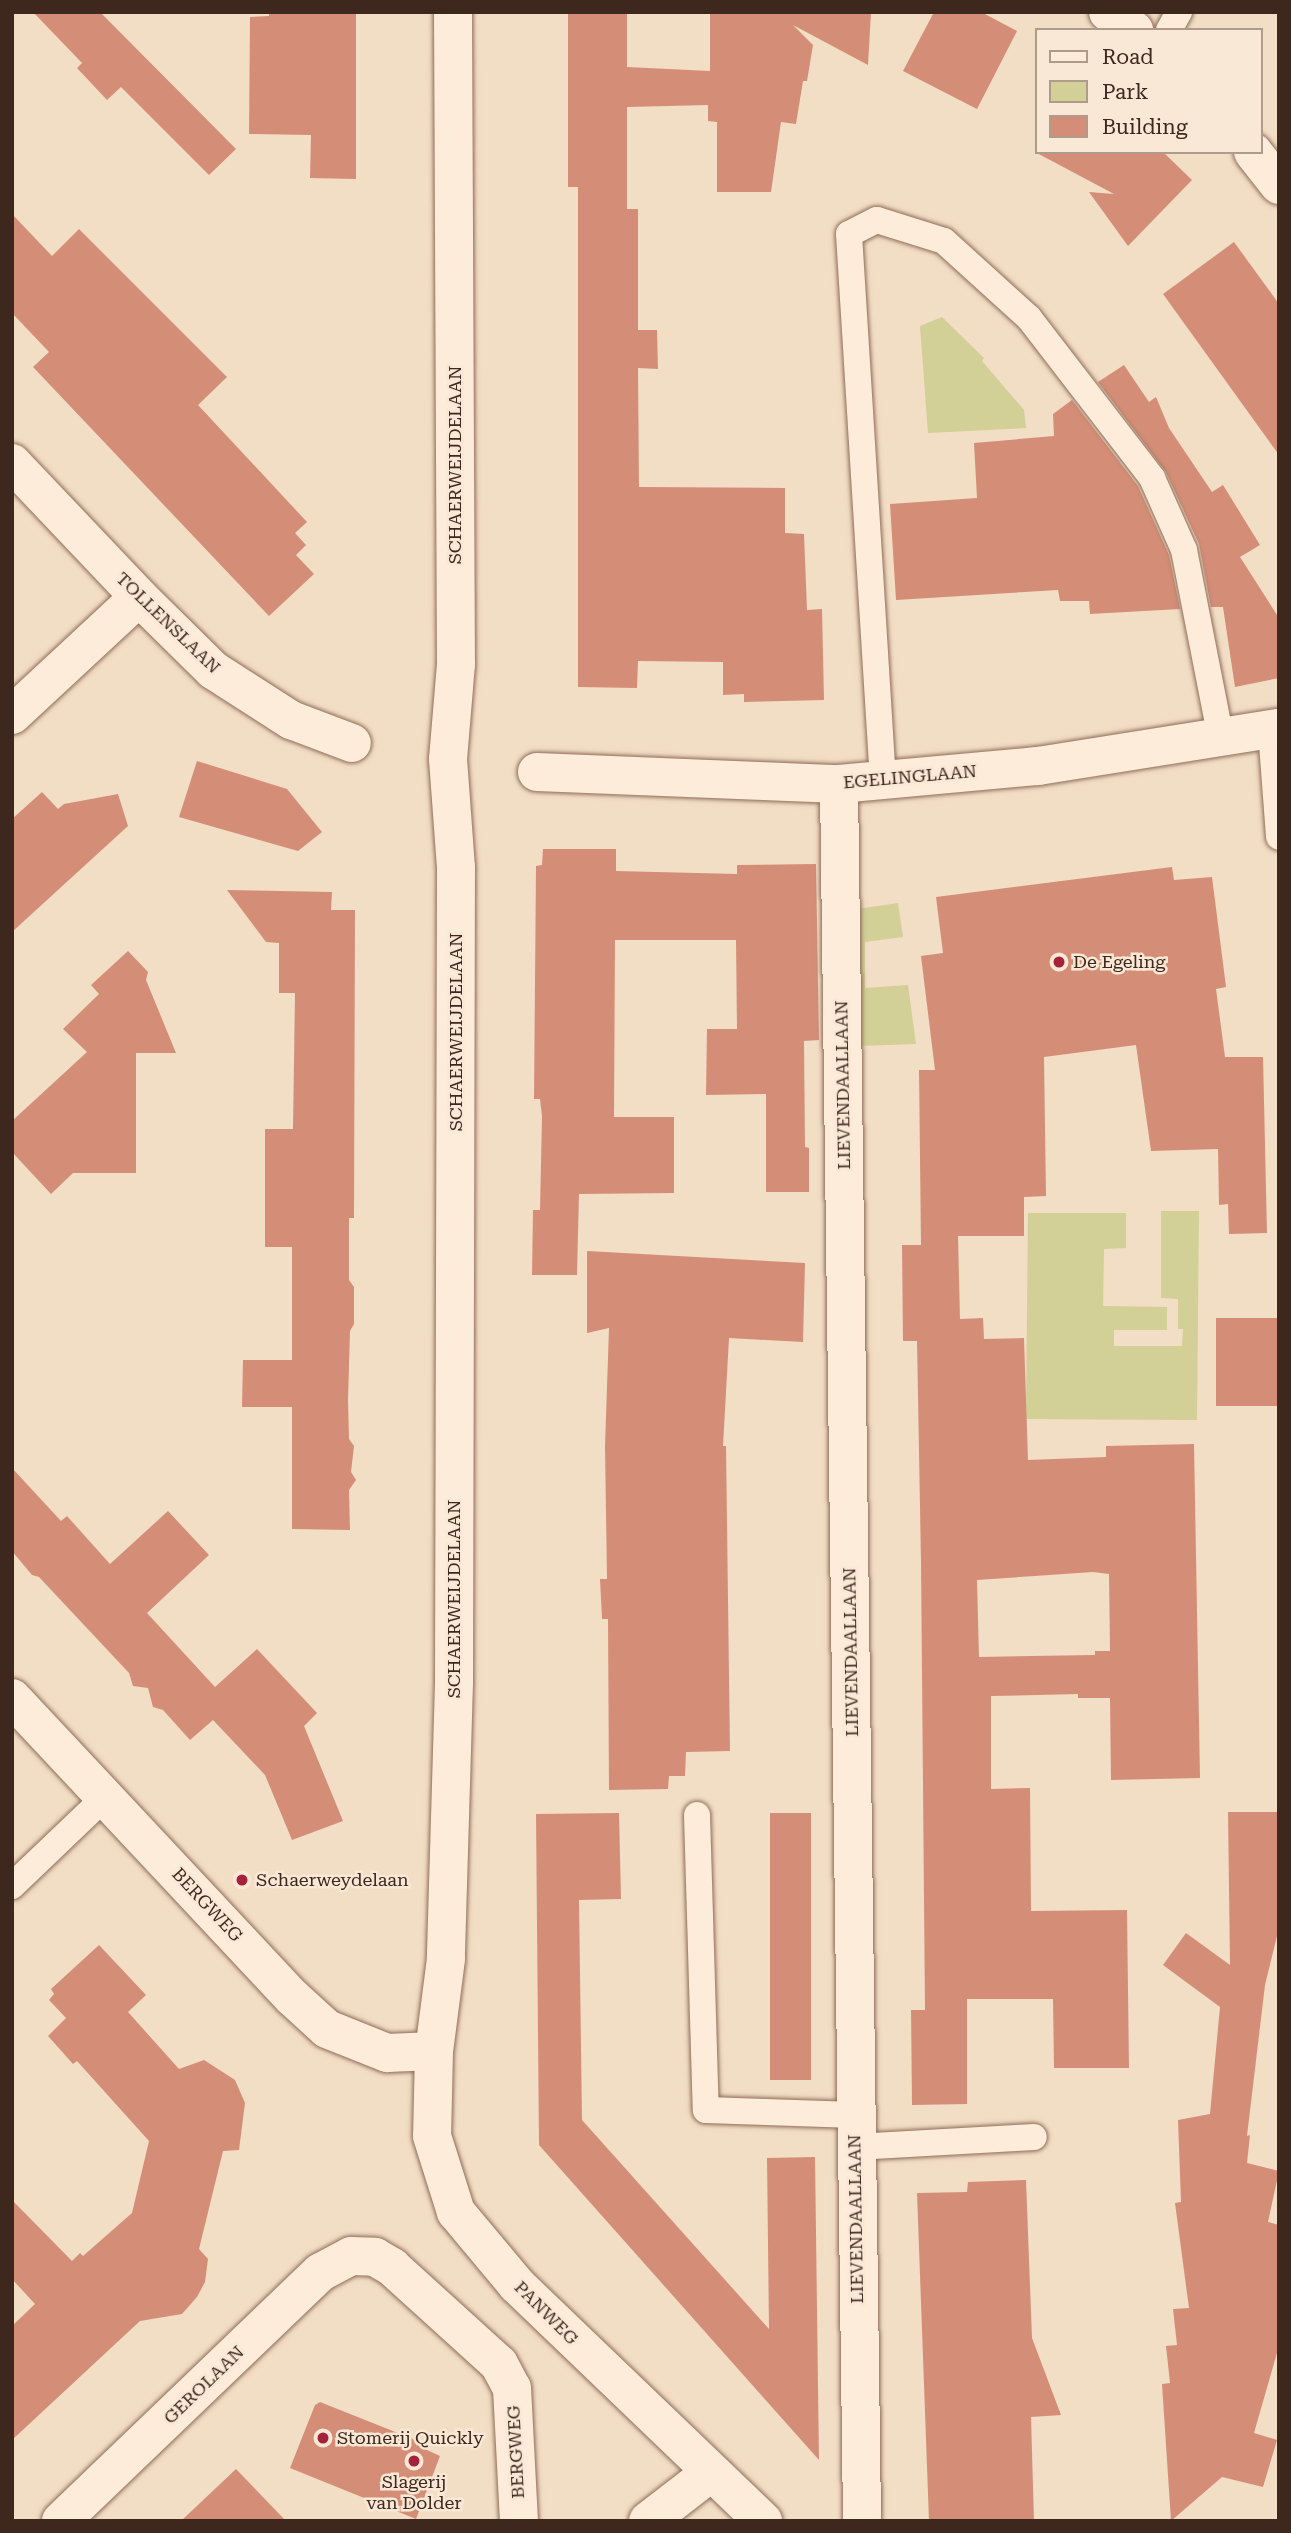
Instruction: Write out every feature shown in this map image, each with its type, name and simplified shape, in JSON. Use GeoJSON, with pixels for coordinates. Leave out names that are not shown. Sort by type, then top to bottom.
{"type":"FeatureCollection","features":[{"type":"Feature","properties":{"kind":"street","name":"SCHAERWEIJDELAAN"},"geometry":{"type":"LineString","coordinates":[[434,2051],[446,1959],[454,1683],[456,867],[448,759],[456,664],[453,12]]}},
{"type":"Feature","properties":{"kind":"street"},"geometry":{"type":"LineString","coordinates":[[1108,12],[1131,28]]}},
{"type":"Feature","properties":{"kind":"street"},"geometry":{"type":"LineString","coordinates":[[1255,154],[1279,185]]}},
{"type":"Feature","properties":{"kind":"street","name":"TOLLENSLAAN"},"geometry":{"type":"LineString","coordinates":[[12,463],[139,597],[214,670],[291,720],[352,743]]}},
{"type":"Feature","properties":{"kind":"street"},"geometry":{"type":"LineString","coordinates":[[12,715],[139,597]]}},
{"type":"Feature","properties":{"kind":"street","name":"EGELINGLAAN"},"geometry":{"type":"LineString","coordinates":[[537,772],[839,784],[1038,766],[1275,729]]}},
{"type":"Feature","properties":{"kind":"street","name":"LIEVENDAALLAAN"},"geometry":{"type":"LineString","coordinates":[[839,784],[862,2521]]}},
{"type":"Feature","properties":{"kind":"street","name":"BERGWEG"},"geometry":{"type":"LineString","coordinates":[[12,1698],[292,1997],[327,2029],[387,2053],[434,2051]]}},
{"type":"Feature","properties":{"kind":"street","name":"PANWEG"},"geometry":{"type":"LineString","coordinates":[[434,2051],[432,2136],[456,2212],[517,2285],[763,2521]]}},
{"type":"Feature","properties":{"kind":"street","name":"BERGWEG"},"geometry":{"type":"LineString","coordinates":[[351,2256],[375,2257],[392,2267],[499,2364],[512,2388],[519,2521]]}},
{"type":"Feature","properties":{"kind":"street","name":"GEROLAAN"},"geometry":{"type":"LineString","coordinates":[[61,2521],[321,2273],[351,2256]]}},
{"type":"Feature","properties":{"kind":"street"},"geometry":{"type":"LineString","coordinates":[[648,2521],[710,2473]]}},
{"type":"Feature","properties":{"kind":"lane"},"geometry":{"type":"LineString","coordinates":[[1170,28],[1179,12]]}},
{"type":"Feature","properties":{"kind":"lane"},"geometry":{"type":"LineString","coordinates":[[883,780],[849,234],[877,220],[944,241],[1029,318],[1152,478],[1184,550],[1220,738]]}},
{"type":"Feature","properties":{"kind":"lane"},"geometry":{"type":"LineString","coordinates":[[1275,729],[1279,837]]}},
{"type":"Feature","properties":{"kind":"lane"},"geometry":{"type":"LineString","coordinates":[[12,1886],[105,1797]]}},
{"type":"Feature","properties":{"kind":"lane"},"geometry":{"type":"LineString","coordinates":[[697,1815],[706,2110],[855,2131],[1034,2137]]}},
{"type":"Feature","properties":{"kind":"green space"},"geometry":{"type":"Polygon","coordinates":[[[942,317],[984,358],[982,361],[1024,410],[1026,428],[928,433],[920,326],[942,317]]]}},
{"type":"Feature","properties":{"kind":"green space"},"geometry":{"type":"Polygon","coordinates":[[[898,903],[903,937],[865,942],[865,988],[908,985],[916,1044],[858,1046],[857,909],[898,903]]]}},
{"type":"Feature","properties":{"kind":"green space"},"geometry":{"type":"Polygon","coordinates":[[[1161,1211],[1199,1211],[1197,1420],[1026,1419],[1028,1213],[1126,1213],[1126,1248],[1104,1249],[1103,1306],[1167,1307],[1167,1330],[1114,1330],[1114,1346],[1182,1346],[1183,1329],[1178,1329],[1178,1299],[1161,1298],[1161,1211]]]}},
{"type":"Feature","properties":{"kind":"building"},"geometry":{"type":"Polygon","coordinates":[[[33,12],[100,12],[236,149],[209,175],[121,87],[107,100],[77,68],[82,63],[33,12]]]}},
{"type":"Feature","properties":{"kind":"building"},"geometry":{"type":"Polygon","coordinates":[[[269,12],[356,12],[356,179],[310,178],[311,135],[249,134],[250,17],[269,16],[269,12]]]}},
{"type":"Feature","properties":{"kind":"building"},"geometry":{"type":"Polygon","coordinates":[[[568,12],[627,12],[627,67],[710,71],[710,12],[871,12],[868,65],[793,25],[813,45],[807,81],[803,81],[796,124],[781,122],[771,192],[717,192],[717,122],[708,121],[708,105],[627,107],[627,209],[638,209],[638,330],[657,330],[658,369],[638,368],[639,487],[785,488],[785,533],[804,534],[807,610],[822,609],[824,700],[744,702],[744,694],[723,695],[723,662],[638,661],[637,688],[578,687],[578,187],[568,187],[568,12]]]}},
{"type":"Feature","properties":{"kind":"building"},"geometry":{"type":"Polygon","coordinates":[[[934,12],[981,12],[1017,31],[977,109],[903,71],[934,12]]]}},
{"type":"Feature","properties":{"kind":"building"},"geometry":{"type":"Polygon","coordinates":[[[1039,154],[1165,154],[1192,180],[1128,246],[1089,192],[1114,194],[1039,154]]]}},
{"type":"Feature","properties":{"kind":"building"},"geometry":{"type":"Polygon","coordinates":[[[12,214],[52,256],[79,229],[227,377],[198,405],[307,522],[295,533],[306,545],[296,555],[314,574],[269,616],[33,367],[49,352],[12,313],[12,214]]]}},
{"type":"Feature","properties":{"kind":"building"},"geometry":{"type":"Polygon","coordinates":[[[1234,242],[1279,304],[1279,455],[1163,294],[1234,242]]]}},
{"type":"Feature","properties":{"kind":"building"},"geometry":{"type":"Polygon","coordinates":[[[1124,365],[1149,402],[1156,397],[1169,428],[1212,492],[1223,485],[1260,545],[1240,557],[1279,618],[1279,678],[1235,687],[1223,607],[1211,607],[1199,544],[1166,472],[1098,382],[1124,365]]]}},
{"type":"Feature","properties":{"kind":"building"},"geometry":{"type":"Polygon","coordinates":[[[1072,400],[1138,486],[1169,555],[1180,609],[1090,614],[1089,601],[1060,601],[1058,590],[896,600],[890,504],[977,498],[974,443],[1054,436],[1053,414],[1072,400]]]}},
{"type":"Feature","properties":{"kind":"building"},"geometry":{"type":"Polygon","coordinates":[[[197,761],[287,789],[322,832],[298,851],[179,817],[197,761]]]}},
{"type":"Feature","properties":{"kind":"building"},"geometry":{"type":"Polygon","coordinates":[[[42,792],[58,809],[64,804],[118,794],[128,826],[12,932],[12,819],[42,792]]]}},
{"type":"Feature","properties":{"kind":"building"},"geometry":{"type":"Polygon","coordinates":[[[543,849],[616,849],[616,871],[737,874],[737,865],[816,864],[819,1040],[804,1041],[805,1147],[809,1148],[809,1192],[766,1192],[766,1094],[706,1095],[707,1029],[737,1029],[736,940],[615,940],[614,1117],[674,1117],[674,1193],[579,1194],[577,1275],[532,1275],[533,1210],[540,1210],[542,1116],[540,1099],[534,1099],[536,866],[542,865],[543,849]]]}},
{"type":"Feature","properties":{"kind":"building"},"geometry":{"type":"Polygon","coordinates":[[[1172,867],[1174,880],[1212,877],[1226,987],[1216,989],[1225,1057],[1263,1057],[1267,1233],[1229,1234],[1228,1204],[1219,1205],[1218,1149],[1151,1151],[1136,1045],[1044,1057],[1046,1196],[1024,1197],[1024,1236],[958,1236],[960,1319],[983,1318],[984,1339],[1024,1338],[1028,1460],[1106,1457],[1106,1446],[1194,1444],[1200,1778],[1111,1780],[1110,1698],[1078,1698],[1078,1694],[991,1696],[991,1789],[1030,1788],[1031,1911],[1127,1910],[1129,2068],[1054,2068],[1053,1999],[967,1999],[967,2104],[912,2105],[911,2010],[925,2010],[921,1562],[917,1341],[903,1341],[902,1245],[921,1245],[919,1070],[935,1070],[921,956],[943,953],[936,897],[1172,867]],[[1093,1572],[977,1580],[979,1657],[1095,1655],[1095,1651],[1110,1651],[1109,1574],[1093,1572]]]}},
{"type":"Feature","properties":{"kind":"building"},"geometry":{"type":"Polygon","coordinates":[[[227,890],[332,892],[331,910],[355,910],[354,1218],[349,1218],[349,1280],[354,1287],[354,1324],[350,1331],[348,1400],[349,1439],[354,1446],[351,1472],[356,1480],[349,1490],[350,1530],[292,1529],[292,1407],[242,1407],[243,1360],[292,1360],[292,1247],[265,1247],[265,1129],[293,1129],[295,993],[279,993],[279,943],[266,942],[227,890]]]}},
{"type":"Feature","properties":{"kind":"building"},"geometry":{"type":"Polygon","coordinates":[[[128,951],[148,972],[146,980],[176,1053],[136,1053],[136,1173],[73,1173],[51,1194],[12,1152],[12,1121],[87,1052],[63,1029],[99,994],[91,985],[128,951]]]}},
{"type":"Feature","properties":{"kind":"building"},"geometry":{"type":"Polygon","coordinates":[[[587,1251],[805,1263],[803,1342],[729,1338],[723,1446],[726,1446],[730,1751],[686,1752],[685,1776],[669,1776],[668,1789],[609,1790],[608,1619],[602,1619],[600,1579],[607,1579],[605,1446],[609,1328],[587,1333],[587,1251]]]}},
{"type":"Feature","properties":{"kind":"building"},"geometry":{"type":"Polygon","coordinates":[[[1216,1318],[1279,1318],[1279,1406],[1216,1406],[1216,1318]]]}},
{"type":"Feature","properties":{"kind":"building"},"geometry":{"type":"Polygon","coordinates":[[[12,1468],[61,1521],[67,1516],[110,1564],[168,1511],[209,1555],[147,1613],[215,1687],[257,1649],[317,1713],[304,1726],[343,1821],[292,1840],[265,1775],[213,1720],[190,1740],[163,1710],[153,1707],[148,1688],[133,1686],[129,1673],[39,1577],[32,1575],[12,1551],[12,1468]]]}},
{"type":"Feature","properties":{"kind":"building"},"geometry":{"type":"Polygon","coordinates":[[[1228,1812],[1279,1812],[1278,1932],[1265,1985],[1247,2136],[1250,2135],[1247,2163],[1279,2171],[1268,2222],[1279,2225],[1279,2346],[1254,2433],[1277,2440],[1263,2487],[1222,2477],[1171,2521],[1162,2384],[1170,2383],[1166,2346],[1177,2345],[1173,2309],[1189,2308],[1175,2203],[1181,2202],[1178,2120],[1210,2114],[1220,2007],[1163,1965],[1186,1933],[1230,1965],[1228,1812]]]}},
{"type":"Feature","properties":{"kind":"building"},"geometry":{"type":"Polygon","coordinates":[[[619,1813],[621,1899],[579,1900],[582,2120],[769,2329],[767,2158],[815,2157],[819,2460],[539,2145],[536,1814],[619,1813]]]}},
{"type":"Feature","properties":{"kind":"building"},"geometry":{"type":"Polygon","coordinates":[[[770,1813],[811,1813],[811,2080],[770,2080],[770,1813]]]}},
{"type":"Feature","properties":{"kind":"building"},"geometry":{"type":"Polygon","coordinates":[[[99,1945],[146,1995],[128,2012],[179,2069],[204,2060],[235,2080],[245,2103],[239,2150],[223,2151],[199,2249],[208,2259],[205,2282],[197,2297],[182,2314],[140,2321],[12,2440],[12,2326],[35,2304],[12,2279],[12,2200],[72,2261],[80,2253],[83,2256],[132,2213],[149,2141],[77,2061],[73,2064],[48,2036],[66,2018],[49,2000],[54,1994],[51,1989],[99,1945]]]}},
{"type":"Feature","properties":{"kind":"building"},"geometry":{"type":"Polygon","coordinates":[[[1026,2180],[1032,2338],[1061,2415],[1031,2417],[1034,2521],[929,2521],[917,2193],[967,2192],[968,2182],[1026,2180]]]}},
{"type":"Feature","properties":{"kind":"building"},"geometry":{"type":"Polygon","coordinates":[[[320,2402],[428,2445],[427,2450],[440,2456],[416,2519],[290,2468],[315,2405],[320,2402]]]}},
{"type":"Feature","properties":{"kind":"building"},"geometry":{"type":"Polygon","coordinates":[[[236,2469],[286,2521],[181,2521],[236,2469]]]}},
{"type":"Feature","properties":{"kind":"place","name":"De Egeling"},"geometry":{"type":"Point","coordinates":[1059,962]}},
{"type":"Feature","properties":{"kind":"place","name":"Schaerweydelaan"},"geometry":{"type":"Point","coordinates":[242,1880]}},
{"type":"Feature","properties":{"kind":"place","name":"Stomerij Quickly"},"geometry":{"type":"Point","coordinates":[323,2438]}},
{"type":"Feature","properties":{"kind":"place","name":"Slagerij van Dolder"},"geometry":{"type":"Point","coordinates":[414,2461]}}]}
